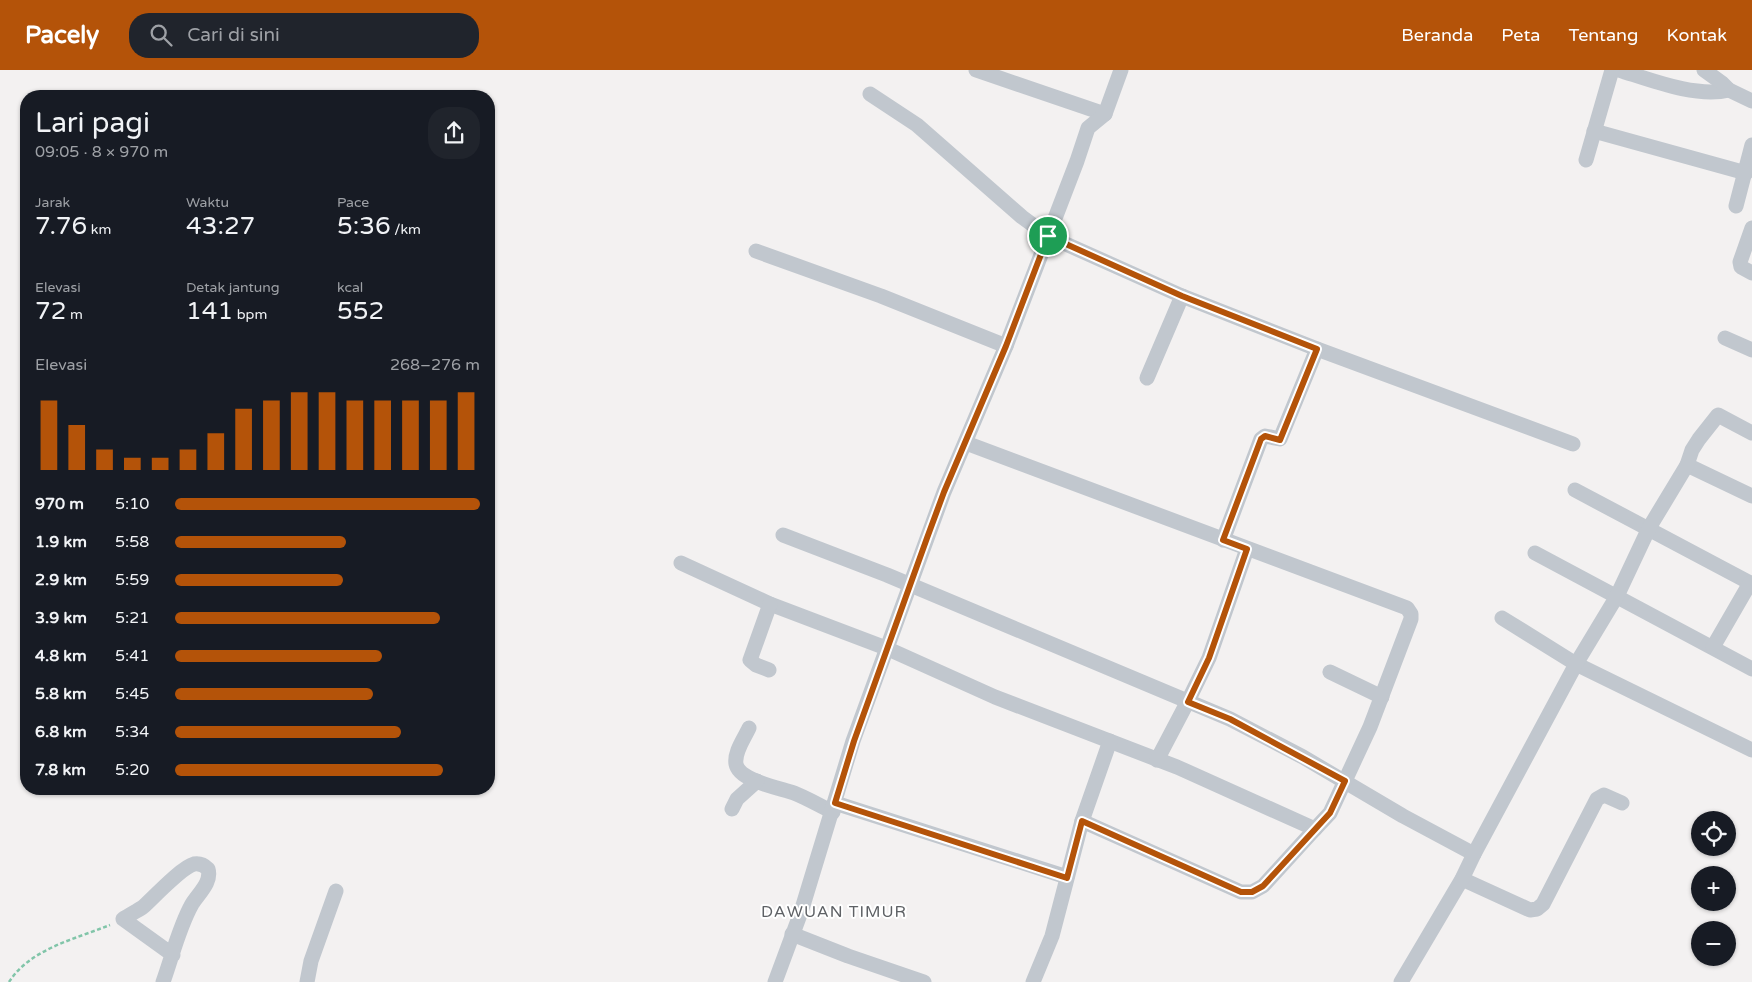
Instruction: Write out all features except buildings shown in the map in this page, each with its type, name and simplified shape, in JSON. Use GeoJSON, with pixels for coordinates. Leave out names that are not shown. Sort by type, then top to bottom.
{"type":"FeatureCollection","features":[{"type":"Feature","properties":{"kind":"street"},"geometry":{"type":"LineString","coordinates":[[976,70],[1024,88],[1105,114]]}},
{"type":"Feature","properties":{"kind":"street"},"geometry":{"type":"LineString","coordinates":[[775,982],[800,912],[821,842],[834,808],[854,741],[886,648],[944,492],[1006,346],[1088,128],[1105,114],[1121,70]]}},
{"type":"Feature","properties":{"kind":"street"},"geometry":{"type":"LineString","coordinates":[[1586,160],[1612,70]]}},
{"type":"Feature","properties":{"kind":"street"},"geometry":{"type":"LineString","coordinates":[[1619,70],[1701,92],[1718,93],[1729,90]]}},
{"type":"Feature","properties":{"kind":"street"},"geometry":{"type":"LineString","coordinates":[[1704,70],[1729,90],[1752,101]]}},
{"type":"Feature","properties":{"kind":"street"},"geometry":{"type":"LineString","coordinates":[[870,94],[917,125],[1022,217],[1048,236],[1182,296],[1317,349],[1573,444]]}},
{"type":"Feature","properties":{"kind":"street"},"geometry":{"type":"LineString","coordinates":[[1594,131],[1746,173]]}},
{"type":"Feature","properties":{"kind":"street"},"geometry":{"type":"LineString","coordinates":[[1736,206],[1752,146]]}},
{"type":"Feature","properties":{"kind":"street"},"geometry":{"type":"LineString","coordinates":[[1752,228],[1740,262],[1741,267],[1752,273]]}},
{"type":"Feature","properties":{"kind":"street"},"geometry":{"type":"LineString","coordinates":[[756,251],[881,296],[1006,346]]}},
{"type":"Feature","properties":{"kind":"street"},"geometry":{"type":"LineString","coordinates":[[1147,378],[1182,296]]}},
{"type":"Feature","properties":{"kind":"street"},"geometry":{"type":"LineString","coordinates":[[1725,338],[1752,350]]}},
{"type":"Feature","properties":{"kind":"street"},"geometry":{"type":"LineString","coordinates":[[1223,540],[1261,439],[1265,436],[1280,440],[1317,349]]}},
{"type":"Feature","properties":{"kind":"street"},"geometry":{"type":"LineString","coordinates":[[1402,982],[1462,879],[1576,664],[1617,596],[1649,528],[1687,465],[1692,450],[1699,439],[1718,415],[1752,433]]}},
{"type":"Feature","properties":{"kind":"street"},"geometry":{"type":"LineString","coordinates":[[966,443],[1408,608],[1411,614],[1411,619],[1370,727],[1330,813],[1263,886],[1252,892],[1241,892],[1082,821]]}},
{"type":"Feature","properties":{"kind":"street"},"geometry":{"type":"LineString","coordinates":[[1687,465],[1752,496]]}},
{"type":"Feature","properties":{"kind":"street"},"geometry":{"type":"LineString","coordinates":[[1575,490],[1751,583],[1713,647]]}},
{"type":"Feature","properties":{"kind":"street"},"geometry":{"type":"LineString","coordinates":[[783,535],[834,554],[1230,719],[1474,854]]}},
{"type":"Feature","properties":{"kind":"street"},"geometry":{"type":"LineString","coordinates":[[1157,760],[1209,658],[1247,549]]}},
{"type":"Feature","properties":{"kind":"street"},"geometry":{"type":"LineString","coordinates":[[1536,553],[1752,669]]}},
{"type":"Feature","properties":{"kind":"street"},"geometry":{"type":"LineString","coordinates":[[681,563],[770,604],[886,648],[995,697],[1157,760],[1315,829]]}},
{"type":"Feature","properties":{"kind":"street"},"geometry":{"type":"LineString","coordinates":[[770,604],[750,660],[756,665],[770,670]]}},
{"type":"Feature","properties":{"kind":"street"},"geometry":{"type":"LineString","coordinates":[[1502,618],[1576,664],[1752,750]]}},
{"type":"Feature","properties":{"kind":"street"},"geometry":{"type":"LineString","coordinates":[[1330,672],[1382,697]]}},
{"type":"Feature","properties":{"kind":"street"},"geometry":{"type":"LineString","coordinates":[[749,728],[736,755],[736,766],[742,774],[834,808],[1067,878]]}},
{"type":"Feature","properties":{"kind":"street"},"geometry":{"type":"LineString","coordinates":[[1033,982],[1052,936],[1082,821],[1110,741]]}},
{"type":"Feature","properties":{"kind":"street"},"geometry":{"type":"LineString","coordinates":[[732,809],[737,799],[757,781]]}},
{"type":"Feature","properties":{"kind":"street"},"geometry":{"type":"LineString","coordinates":[[1462,879],[1530,910],[1537,909],[1543,904],[1597,799],[1604,795],[1622,803]]}},
{"type":"Feature","properties":{"kind":"street"},"geometry":{"type":"LineString","coordinates":[[163,982],[192,905],[209,877],[208,869],[204,865],[192,865],[165,886],[142,908],[123,920],[173,955]]}},
{"type":"Feature","properties":{"kind":"street"},"geometry":{"type":"LineString","coordinates":[[307,982],[311,962],[336,891]]}},
{"type":"Feature","properties":{"kind":"street"},"geometry":{"type":"LineString","coordinates":[[792,934],[848,956],[924,982]]}},
{"type":"Feature","properties":{"kind":"path"},"geometry":{"type":"LineString","coordinates":[[8,982],[29,960],[48,949],[123,920]]}},
{"type":"Feature","properties":{"kind":"district","name":"DAWUAN TIMUR"},"geometry":{"type":"Point","coordinates":[834,911]}},
{"type":"Feature","properties":{"kind":"route"},"geometry":{"type":"LineString","coordinates":[[1048,236],[1182,296],[1317,349],[1280,440],[1265,436],[1261,439],[1223,540],[1247,549],[1209,658],[1188,702],[1230,719],[1345,781],[1330,813],[1263,886],[1252,892],[1241,892],[1082,821],[1067,878],[835,803],[886,648],[944,492],[1006,346],[1048,236]]}}]}
